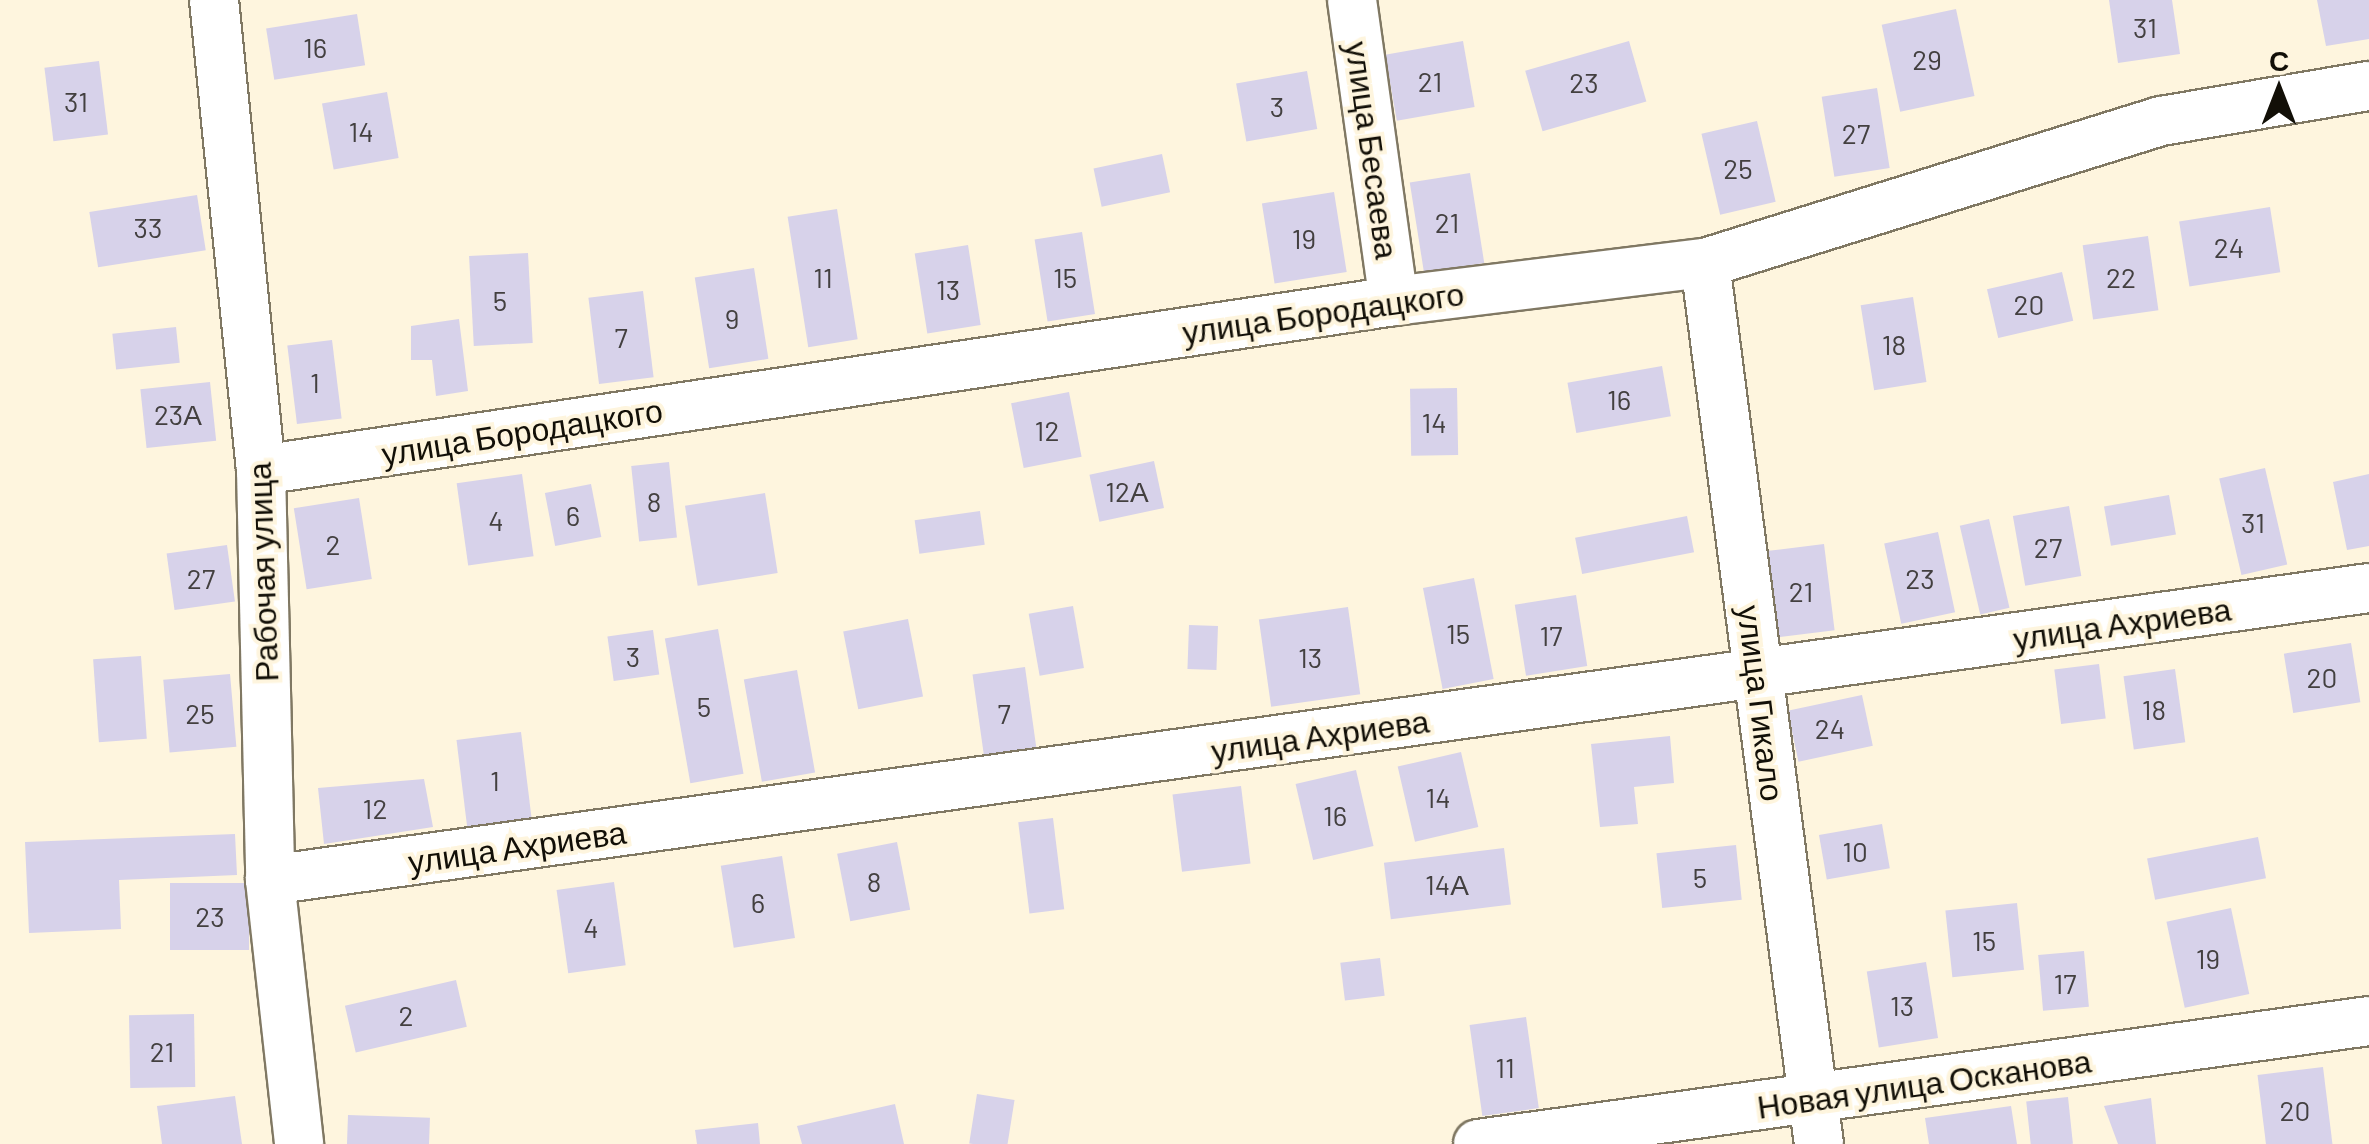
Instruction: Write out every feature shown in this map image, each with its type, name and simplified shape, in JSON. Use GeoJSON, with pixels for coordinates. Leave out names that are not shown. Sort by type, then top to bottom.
{"type":"FeatureCollection","features":[{"type":"Feature","properties":{"kind":"street","name":"Рабочая улица"},"geometry":{"type":"LineString","coordinates":[[214,0],[261,470],[270,880],[299,1144]]}},
{"type":"Feature","properties":{"kind":"street","name":"улица Бесаева"},"geometry":{"type":"LineString","coordinates":[[1352,0],[1394,300]]}},
{"type":"Feature","properties":{"kind":"street","name":"улица Бородацкого"},"geometry":{"type":"LineString","coordinates":[[261,470],[1394,300],[1705,263],[2161,121],[2369,86]]}},
{"type":"Feature","properties":{"kind":"street","name":"улица Гикало"},"geometry":{"type":"LineString","coordinates":[[1705,263],[1815,1122]]}},
{"type":"Feature","properties":{"kind":"street","name":"улица Ахриева"},"geometry":{"type":"LineString","coordinates":[[270,880],[2369,588]]}},
{"type":"Feature","properties":{"kind":"street","name":"Новая улица Осканова"},"geometry":{"type":"LineString","coordinates":[[1478,1144],[1815,1122],[2369,1020]]}},
{"type":"Feature","properties":{"kind":"building"},"geometry":{"type":"Polygon","coordinates":[[[2109,0],[2172,0],[2180,54],[2118,63],[2109,0]]]}},
{"type":"Feature","properties":{"kind":"building"},"geometry":{"type":"Polygon","coordinates":[[[2317,0],[2369,0],[2369,39],[2326,46],[2317,0]]]}},
{"type":"Feature","properties":{"kind":"building"},"geometry":{"type":"Polygon","coordinates":[[[1956,9],[1975,96],[1900,112],[1882,25],[1956,9]]]}},
{"type":"Feature","properties":{"kind":"building"},"geometry":{"type":"Polygon","coordinates":[[[357,14],[365,65],[274,80],[266,28],[357,14]]]}},
{"type":"Feature","properties":{"kind":"building"},"geometry":{"type":"Polygon","coordinates":[[[1463,41],[1475,107],[1397,121],[1385,55],[1463,41]]]}},
{"type":"Feature","properties":{"kind":"building"},"geometry":{"type":"Polygon","coordinates":[[[1629,41],[1646,102],[1543,131],[1525,71],[1629,41]]]}},
{"type":"Feature","properties":{"kind":"building"},"geometry":{"type":"Polygon","coordinates":[[[99,61],[108,134],[53,141],[44,68],[99,61]]]}},
{"type":"Feature","properties":{"kind":"building"},"geometry":{"type":"Polygon","coordinates":[[[1307,71],[1317,129],[1246,142],[1236,84],[1307,71]]]}},
{"type":"Feature","properties":{"kind":"building"},"geometry":{"type":"Polygon","coordinates":[[[1877,88],[1890,168],[1834,177],[1822,97],[1877,88]]]}},
{"type":"Feature","properties":{"kind":"building"},"geometry":{"type":"Polygon","coordinates":[[[387,92],[399,158],[334,169],[322,103],[387,92]]]}},
{"type":"Feature","properties":{"kind":"building"},"geometry":{"type":"Polygon","coordinates":[[[1757,121],[1776,202],[1720,215],[1701,134],[1757,121]]]}},
{"type":"Feature","properties":{"kind":"building"},"geometry":{"type":"Polygon","coordinates":[[[1162,154],[1170,192],[1102,207],[1094,169],[1162,154]]]}},
{"type":"Feature","properties":{"kind":"building"},"geometry":{"type":"Polygon","coordinates":[[[1470,173],[1484,263],[1424,272],[1410,183],[1470,173]]]}},
{"type":"Feature","properties":{"kind":"building"},"geometry":{"type":"Polygon","coordinates":[[[1334,192],[1347,272],[1275,283],[1262,203],[1334,192]]]}},
{"type":"Feature","properties":{"kind":"building"},"geometry":{"type":"Polygon","coordinates":[[[197,195],[206,250],[98,267],[89,212],[197,195]]]}},
{"type":"Feature","properties":{"kind":"building"},"geometry":{"type":"Polygon","coordinates":[[[2270,207],[2280,272],[2189,287],[2179,221],[2270,207]]]}},
{"type":"Feature","properties":{"kind":"building"},"geometry":{"type":"Polygon","coordinates":[[[837,209],[858,339],[808,347],[788,217],[837,209]]]}},
{"type":"Feature","properties":{"kind":"building"},"geometry":{"type":"Polygon","coordinates":[[[1082,232],[1095,314],[1048,321],[1035,240],[1082,232]]]}},
{"type":"Feature","properties":{"kind":"building"},"geometry":{"type":"Polygon","coordinates":[[[2148,236],[2158,310],[2093,319],[2083,245],[2148,236]]]}},
{"type":"Feature","properties":{"kind":"building"},"geometry":{"type":"Polygon","coordinates":[[[968,245],[981,325],[927,333],[915,253],[968,245]]]}},
{"type":"Feature","properties":{"kind":"building"},"geometry":{"type":"Polygon","coordinates":[[[528,253],[533,343],[474,346],[469,256],[528,253]]]}},
{"type":"Feature","properties":{"kind":"building"},"geometry":{"type":"Polygon","coordinates":[[[754,268],[768,359],[709,368],[695,277],[754,268]]]}},
{"type":"Feature","properties":{"kind":"building"},"geometry":{"type":"Polygon","coordinates":[[[2062,272],[2073,321],[1998,338],[1987,289],[2062,272]]]}},
{"type":"Feature","properties":{"kind":"building"},"geometry":{"type":"Polygon","coordinates":[[[643,291],[654,377],[599,384],[588,298],[643,291]]]}},
{"type":"Feature","properties":{"kind":"building"},"geometry":{"type":"Polygon","coordinates":[[[1913,297],[1926,382],[1874,390],[1861,305],[1913,297]]]}},
{"type":"Feature","properties":{"kind":"building"},"geometry":{"type":"Polygon","coordinates":[[[459,319],[468,391],[436,396],[432,360],[411,360],[411,326],[459,319]]]}},
{"type":"Feature","properties":{"kind":"building"},"geometry":{"type":"Polygon","coordinates":[[[176,327],[180,363],[116,369],[112,334],[176,327]]]}},
{"type":"Feature","properties":{"kind":"building"},"geometry":{"type":"Polygon","coordinates":[[[332,340],[342,418],[297,424],[287,345],[332,340]]]}},
{"type":"Feature","properties":{"kind":"building"},"geometry":{"type":"Polygon","coordinates":[[[1662,366],[1671,416],[1576,433],[1567,383],[1662,366]]]}},
{"type":"Feature","properties":{"kind":"building"},"geometry":{"type":"Polygon","coordinates":[[[210,382],[216,441],[147,448],[140,389],[210,382]]]}},
{"type":"Feature","properties":{"kind":"building"},"geometry":{"type":"Polygon","coordinates":[[[1457,388],[1458,455],[1411,456],[1410,389],[1457,388]]]}},
{"type":"Feature","properties":{"kind":"building"},"geometry":{"type":"Polygon","coordinates":[[[1069,392],[1082,457],[1024,468],[1011,403],[1069,392]]]}},
{"type":"Feature","properties":{"kind":"building"},"geometry":{"type":"Polygon","coordinates":[[[1154,461],[1164,508],[1099,522],[1089,475],[1154,461]]]}},
{"type":"Feature","properties":{"kind":"building"},"geometry":{"type":"Polygon","coordinates":[[[669,462],[677,538],[639,542],[631,466],[669,462]]]}},
{"type":"Feature","properties":{"kind":"building"},"geometry":{"type":"Polygon","coordinates":[[[2265,468],[2287,564],[2241,575],[2219,479],[2265,468]]]}},
{"type":"Feature","properties":{"kind":"building"},"geometry":{"type":"Polygon","coordinates":[[[522,474],[534,556],[468,565],[457,483],[522,474]]]}},
{"type":"Feature","properties":{"kind":"building"},"geometry":{"type":"Polygon","coordinates":[[[2369,474],[2369,546],[2347,550],[2333,482],[2369,474]]]}},
{"type":"Feature","properties":{"kind":"building"},"geometry":{"type":"Polygon","coordinates":[[[591,484],[601,537],[555,546],[545,493],[591,484]]]}},
{"type":"Feature","properties":{"kind":"building"},"geometry":{"type":"Polygon","coordinates":[[[765,493],[778,573],[698,586],[685,506],[765,493]]]}},
{"type":"Feature","properties":{"kind":"building"},"geometry":{"type":"Polygon","coordinates":[[[2169,495],[2176,534],[2111,546],[2104,506],[2169,495]]]}},
{"type":"Feature","properties":{"kind":"building"},"geometry":{"type":"Polygon","coordinates":[[[359,498],[372,579],[307,589],[294,508],[359,498]]]}},
{"type":"Feature","properties":{"kind":"building"},"geometry":{"type":"Polygon","coordinates":[[[2069,506],[2081,576],[2025,586],[2013,516],[2069,506]]]}},
{"type":"Feature","properties":{"kind":"building"},"geometry":{"type":"Polygon","coordinates":[[[980,511],[985,545],[919,554],[915,520],[980,511]]]}},
{"type":"Feature","properties":{"kind":"building"},"geometry":{"type":"Polygon","coordinates":[[[1687,516],[1694,552],[1582,574],[1575,538],[1687,516]]]}},
{"type":"Feature","properties":{"kind":"building"},"geometry":{"type":"Polygon","coordinates":[[[1989,519],[2009,608],[1980,614],[1960,526],[1989,519]]]}},
{"type":"Feature","properties":{"kind":"building"},"geometry":{"type":"Polygon","coordinates":[[[1938,532],[1955,612],[1901,624],[1884,543],[1938,532]]]}},
{"type":"Feature","properties":{"kind":"building"},"geometry":{"type":"Polygon","coordinates":[[[1824,544],[1835,630],[1777,637],[1766,551],[1824,544]]]}},
{"type":"Feature","properties":{"kind":"building"},"geometry":{"type":"Polygon","coordinates":[[[227,545],[235,601],[175,610],[167,553],[227,545]]]}},
{"type":"Feature","properties":{"kind":"building"},"geometry":{"type":"Polygon","coordinates":[[[1474,578],[1494,679],[1443,689],[1423,588],[1474,578]]]}},
{"type":"Feature","properties":{"kind":"building"},"geometry":{"type":"Polygon","coordinates":[[[1576,595],[1587,666],[1526,676],[1515,605],[1576,595]]]}},
{"type":"Feature","properties":{"kind":"building"},"geometry":{"type":"Polygon","coordinates":[[[1073,606],[1084,668],[1040,676],[1029,614],[1073,606]]]}},
{"type":"Feature","properties":{"kind":"building"},"geometry":{"type":"Polygon","coordinates":[[[1348,607],[1360,694],[1271,707],[1259,620],[1348,607]]]}},
{"type":"Feature","properties":{"kind":"building"},"geometry":{"type":"Polygon","coordinates":[[[908,619],[923,697],[858,709],[843,632],[908,619]]]}},
{"type":"Feature","properties":{"kind":"building"},"geometry":{"type":"Polygon","coordinates":[[[1189,625],[1218,626],[1216,670],[1187,669],[1189,625]]]}},
{"type":"Feature","properties":{"kind":"building"},"geometry":{"type":"Polygon","coordinates":[[[718,629],[744,774],[690,783],[665,638],[718,629]]]}},
{"type":"Feature","properties":{"kind":"building"},"geometry":{"type":"Polygon","coordinates":[[[653,630],[659,675],[614,681],[607,636],[653,630]]]}},
{"type":"Feature","properties":{"kind":"building"},"geometry":{"type":"Polygon","coordinates":[[[2351,643],[2360,702],[2293,713],[2284,654],[2351,643]]]}},
{"type":"Feature","properties":{"kind":"building"},"geometry":{"type":"Polygon","coordinates":[[[141,656],[147,739],[99,742],[93,659],[141,656]]]}},
{"type":"Feature","properties":{"kind":"building"},"geometry":{"type":"Polygon","coordinates":[[[2099,664],[2106,719],[2061,724],[2054,669],[2099,664]]]}},
{"type":"Feature","properties":{"kind":"building"},"geometry":{"type":"Polygon","coordinates":[[[1025,667],[1037,752],[984,760],[973,674],[1025,667]]]}},
{"type":"Feature","properties":{"kind":"building"},"geometry":{"type":"Polygon","coordinates":[[[2175,669],[2185,742],[2134,750],[2124,676],[2175,669]]]}},
{"type":"Feature","properties":{"kind":"building"},"geometry":{"type":"Polygon","coordinates":[[[797,670],[815,772],[762,782],[744,679],[797,670]]]}},
{"type":"Feature","properties":{"kind":"building"},"geometry":{"type":"Polygon","coordinates":[[[230,674],[236,747],[170,753],[163,680],[230,674]]]}},
{"type":"Feature","properties":{"kind":"building"},"geometry":{"type":"Polygon","coordinates":[[[1862,695],[1873,746],[1798,762],[1788,711],[1862,695]]]}},
{"type":"Feature","properties":{"kind":"building"},"geometry":{"type":"Polygon","coordinates":[[[521,732],[532,820],[467,828],[456,740],[521,732]]]}},
{"type":"Feature","properties":{"kind":"building"},"geometry":{"type":"Polygon","coordinates":[[[1670,736],[1674,783],[1634,787],[1638,824],[1600,827],[1591,744],[1670,736]]]}},
{"type":"Feature","properties":{"kind":"building"},"geometry":{"type":"Polygon","coordinates":[[[1461,752],[1478,827],[1415,842],[1398,767],[1461,752]]]}},
{"type":"Feature","properties":{"kind":"building"},"geometry":{"type":"Polygon","coordinates":[[[1356,770],[1374,846],[1313,860],[1296,784],[1356,770]]]}},
{"type":"Feature","properties":{"kind":"building"},"geometry":{"type":"Polygon","coordinates":[[[424,779],[433,827],[324,844],[318,788],[424,779]]]}},
{"type":"Feature","properties":{"kind":"building"},"geometry":{"type":"Polygon","coordinates":[[[1241,786],[1251,863],[1182,872],[1173,794],[1241,786]]]}},
{"type":"Feature","properties":{"kind":"building"},"geometry":{"type":"Polygon","coordinates":[[[1053,818],[1064,909],[1029,914],[1018,822],[1053,818]]]}},
{"type":"Feature","properties":{"kind":"building"},"geometry":{"type":"Polygon","coordinates":[[[1882,824],[1890,868],[1827,879],[1819,835],[1882,824]]]}},
{"type":"Feature","properties":{"kind":"building"},"geometry":{"type":"Polygon","coordinates":[[[235,834],[237,875],[119,880],[121,929],[29,933],[25,842],[235,834]]]}},
{"type":"Feature","properties":{"kind":"building"},"geometry":{"type":"Polygon","coordinates":[[[2258,837],[2266,878],[2155,900],[2147,859],[2258,837]]]}},
{"type":"Feature","properties":{"kind":"building"},"geometry":{"type":"Polygon","coordinates":[[[897,842],[910,910],[850,921],[837,854],[897,842]]]}},
{"type":"Feature","properties":{"kind":"building"},"geometry":{"type":"Polygon","coordinates":[[[1736,845],[1742,900],[1662,908],[1656,853],[1736,845]]]}},
{"type":"Feature","properties":{"kind":"building"},"geometry":{"type":"Polygon","coordinates":[[[1504,848],[1511,905],[1391,919],[1384,863],[1504,848]]]}},
{"type":"Feature","properties":{"kind":"building"},"geometry":{"type":"Polygon","coordinates":[[[782,856],[795,938],[734,948],[721,866],[782,856]]]}},
{"type":"Feature","properties":{"kind":"building"},"geometry":{"type":"Polygon","coordinates":[[[614,882],[626,965],[568,973],[557,890],[614,882]]]}},
{"type":"Feature","properties":{"kind":"building"},"geometry":{"type":"Polygon","coordinates":[[[170,883],[249,883],[249,950],[170,950],[170,883]]]}},
{"type":"Feature","properties":{"kind":"building"},"geometry":{"type":"Polygon","coordinates":[[[2017,903],[2024,970],[1952,977],[1945,911],[2017,903]]]}},
{"type":"Feature","properties":{"kind":"building"},"geometry":{"type":"Polygon","coordinates":[[[2231,908],[2249,994],[2185,1008],[2166,922],[2231,908]]]}},
{"type":"Feature","properties":{"kind":"building"},"geometry":{"type":"Polygon","coordinates":[[[2084,951],[2089,1007],[2043,1011],[2038,955],[2084,951]]]}},
{"type":"Feature","properties":{"kind":"building"},"geometry":{"type":"Polygon","coordinates":[[[1380,958],[1385,996],[1345,1001],[1340,963],[1380,958]]]}},
{"type":"Feature","properties":{"kind":"building"},"geometry":{"type":"Polygon","coordinates":[[[1926,962],[1938,1038],[1879,1047],[1867,971],[1926,962]]]}},
{"type":"Feature","properties":{"kind":"building"},"geometry":{"type":"Polygon","coordinates":[[[456,980],[467,1027],[356,1052],[345,1006],[456,980]]]}},
{"type":"Feature","properties":{"kind":"building"},"geometry":{"type":"Polygon","coordinates":[[[194,1014],[195,1087],[130,1088],[129,1015],[194,1014]]]}},
{"type":"Feature","properties":{"kind":"building"},"geometry":{"type":"Polygon","coordinates":[[[1526,1017],[1539,1108],[1482,1116],[1470,1025],[1526,1017]]]}},
{"type":"Feature","properties":{"kind":"building"},"geometry":{"type":"Polygon","coordinates":[[[2323,1067],[2332,1144],[2266,1144],[2257,1075],[2323,1067]]]}},
{"type":"Feature","properties":{"kind":"building"},"geometry":{"type":"Polygon","coordinates":[[[977,1094],[1015,1100],[1008,1144],[969,1143],[977,1094]]]}},
{"type":"Feature","properties":{"kind":"building"},"geometry":{"type":"Polygon","coordinates":[[[235,1096],[242,1144],[162,1144],[157,1106],[235,1096]]]}},
{"type":"Feature","properties":{"kind":"building"},"geometry":{"type":"Polygon","coordinates":[[[2068,1097],[2073,1144],[2031,1144],[2026,1101],[2068,1097]]]}},
{"type":"Feature","properties":{"kind":"building"},"geometry":{"type":"Polygon","coordinates":[[[2151,1098],[2156,1144],[2118,1144],[2104,1106],[2151,1098]]]}},
{"type":"Feature","properties":{"kind":"building"},"geometry":{"type":"Polygon","coordinates":[[[895,1104],[904,1144],[802,1144],[797,1126],[895,1104]]]}},
{"type":"Feature","properties":{"kind":"building"},"geometry":{"type":"Polygon","coordinates":[[[2011,1106],[2017,1144],[1929,1144],[1925,1118],[2011,1106]]]}},
{"type":"Feature","properties":{"kind":"building"},"geometry":{"type":"Polygon","coordinates":[[[348,1115],[430,1118],[429,1144],[347,1144],[348,1115]]]}},
{"type":"Feature","properties":{"kind":"building"},"geometry":{"type":"Polygon","coordinates":[[[758,1123],[760,1144],[697,1144],[695,1130],[758,1123]]]}}]}
